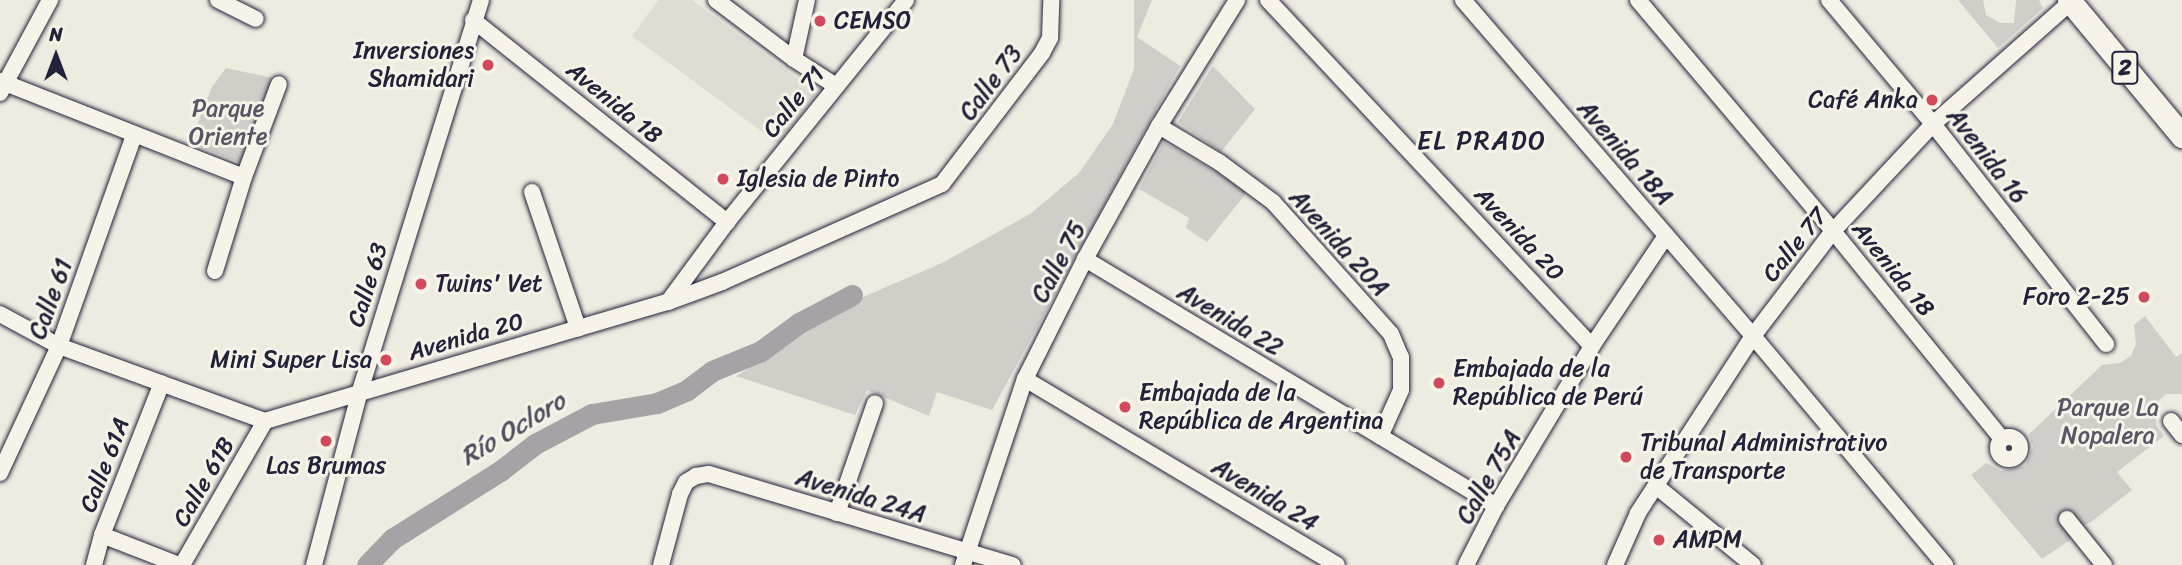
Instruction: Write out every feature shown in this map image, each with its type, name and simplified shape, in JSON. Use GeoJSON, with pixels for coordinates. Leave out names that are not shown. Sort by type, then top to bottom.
{"type":"FeatureCollection","features":[{"type":"Feature","properties":{"kind":"highway","name":"2"},"geometry":{"type":"LineString","coordinates":[[2070,1],[2182,136]]}},
{"type":"Feature","properties":{"kind":"street"},"geometry":{"type":"LineString","coordinates":[[50,0],[2,85],[244,177]]}},
{"type":"Feature","properties":{"kind":"street"},"geometry":{"type":"LineString","coordinates":[[218,0],[256,19]]}},
{"type":"Feature","properties":{"kind":"street","name":"Calle 63"},"geometry":{"type":"LineString","coordinates":[[314,565],[360,391],[481,0]]}},
{"type":"Feature","properties":{"kind":"street"},"geometry":{"type":"LineString","coordinates":[[716,0],[794,59],[836,86]]}},
{"type":"Feature","properties":{"kind":"street"},"geometry":{"type":"LineString","coordinates":[[794,59],[807,0]]}},
{"type":"Feature","properties":{"kind":"street","name":"Calle 71"},"geometry":{"type":"LineString","coordinates":[[668,302],[727,222],[906,0]]}},
{"type":"Feature","properties":{"kind":"street","name":"Calle 73"},"geometry":{"type":"LineString","coordinates":[[942,184],[1042,53],[1050,38],[1051,0]]}},
{"type":"Feature","properties":{"kind":"street","name":"Calle 75"},"geometry":{"type":"LineString","coordinates":[[965,558],[1025,379],[1085,259],[1159,125],[1237,0]]}},
{"type":"Feature","properties":{"kind":"street","name":"Avenida 20"},"geometry":{"type":"LineString","coordinates":[[1268,0],[1592,345]]}},
{"type":"Feature","properties":{"kind":"street","name":"Avenida 18A"},"geometry":{"type":"LineString","coordinates":[[1463,0],[1753,336],[1945,565]]}},
{"type":"Feature","properties":{"kind":"street","name":"Avenida 18"},"geometry":{"type":"LineString","coordinates":[[1638,0],[1833,231],[2002,439]]}},
{"type":"Feature","properties":{"kind":"street","name":"Avenida 16"},"geometry":{"type":"LineString","coordinates":[[1829,0],[1933,124],[2106,344]]}},
{"type":"Feature","properties":{"kind":"street","name":"Calle 77"},"geometry":{"type":"LineString","coordinates":[[1615,565],[1638,513],[1753,336],[1833,231],[1933,124],[2070,1]]}},
{"type":"Feature","properties":{"kind":"street","name":"Avenida 18"},"geometry":{"type":"LineString","coordinates":[[474,20],[727,222]]}},
{"type":"Feature","properties":{"kind":"street"},"geometry":{"type":"LineString","coordinates":[[215,271],[244,177],[279,84]]}},
{"type":"Feature","properties":{"kind":"street","name":"Avenida 20A"},"geometry":{"type":"LineString","coordinates":[[1159,125],[1219,162],[1273,202],[1391,334],[1401,357],[1401,390],[1380,437]]}},
{"type":"Feature","properties":{"kind":"street","name":"Calle 61"},"geometry":{"type":"LineString","coordinates":[[0,473],[59,346],[134,135]]}},
{"type":"Feature","properties":{"kind":"street","name":"Avenida 20"},"geometry":{"type":"LineString","coordinates":[[265,421],[668,302],[722,282],[942,184]]}},
{"type":"Feature","properties":{"kind":"street"},"geometry":{"type":"LineString","coordinates":[[532,192],[578,328]]}},
{"type":"Feature","properties":{"kind":"street","name":"Calle 75A"},"geometry":{"type":"LineString","coordinates":[[1466,565],[1496,506],[1592,345],[1666,236]]}},
{"type":"Feature","properties":{"kind":"street","name":"Avenida 22"},"geometry":{"type":"LineString","coordinates":[[1085,259],[1496,506]]}},
{"type":"Feature","properties":{"kind":"street"},"geometry":{"type":"LineString","coordinates":[[0,314],[59,346],[265,421]]}},
{"type":"Feature","properties":{"kind":"street","name":"Avenida 24"},"geometry":{"type":"LineString","coordinates":[[1025,379],[1337,565]]}},
{"type":"Feature","properties":{"kind":"street","name":"Calle 61A"},"geometry":{"type":"LineString","coordinates":[[94,565],[102,535],[162,383]]}},
{"type":"Feature","properties":{"kind":"street"},"geometry":{"type":"LineString","coordinates":[[837,513],[875,403]]}},
{"type":"Feature","properties":{"kind":"street","name":"Calle 61B"},"geometry":{"type":"LineString","coordinates":[[180,565],[265,421]]}},
{"type":"Feature","properties":{"kind":"street"},"geometry":{"type":"LineString","coordinates":[[2171,421],[2182,435]]}},
{"type":"Feature","properties":{"kind":"street","name":"Avenida 24A"},"geometry":{"type":"LineString","coordinates":[[661,565],[680,494],[687,482],[696,476],[722,477],[837,513],[965,558],[1013,565]]}},
{"type":"Feature","properties":{"kind":"street"},"geometry":{"type":"LineString","coordinates":[[1656,486],[1753,565]]}},
{"type":"Feature","properties":{"kind":"street"},"geometry":{"type":"LineString","coordinates":[[2067,519],[2104,565]]}},
{"type":"Feature","properties":{"kind":"street"},"geometry":{"type":"LineString","coordinates":[[102,535],[180,565]]}},
{"type":"Feature","properties":{"kind":"shaded area"},"geometry":{"type":"Polygon","coordinates":[[[658,0],[692,0],[817,93],[779,144],[632,36],[658,0]]]}},
{"type":"Feature","properties":{"kind":"green space"},"geometry":{"type":"Polygon","coordinates":[[[1134,0],[1152,0],[1137,37],[1180,66],[992,410],[937,392],[929,416],[867,390],[855,415],[736,376],[856,300],[942,263],[1030,214],[1079,173],[1113,124],[1134,69],[1134,0]]]}},
{"type":"Feature","properties":{"kind":"green space"},"geometry":{"type":"Polygon","coordinates":[[[1958,0],[1983,0],[1986,15],[2000,23],[2014,23],[2016,0],[2039,0],[2043,8],[1998,48],[1958,0]]]}},
{"type":"Feature","properties":{"kind":"green space"},"geometry":{"type":"Polygon","coordinates":[[[1213,66],[1255,109],[1221,152],[1178,122],[1213,66]]]}},
{"type":"Feature","properties":{"kind":"green space","name":"Parque Oriente"},"geometry":{"type":"Polygon","coordinates":[[[226,68],[273,78],[244,164],[190,143],[212,87],[226,68]]]}},
{"type":"Feature","properties":{"kind":"green space"},"geometry":{"type":"Polygon","coordinates":[[[1164,142],[1248,191],[1207,242],[1186,228],[1189,218],[1139,189],[1164,142]]]}},
{"type":"Feature","properties":{"kind":"green space","name":"Parque La Nopalera"},"geometry":{"type":"Polygon","coordinates":[[[2145,316],[2176,357],[2182,353],[2182,394],[2166,394],[2156,403],[2156,425],[2164,436],[2117,472],[2132,490],[2091,522],[2073,530],[2070,540],[2042,559],[1971,475],[1986,463],[2001,471],[2025,466],[2033,447],[2029,434],[2102,365],[2120,363],[2131,356],[2136,344],[2134,325],[2145,316]]]}},
{"type":"Feature","properties":{"kind":"waterway","name":"Río Ocloro"},"geometry":{"type":"LineString","coordinates":[[367,565],[392,539],[500,471],[535,444],[592,414],[657,403],[687,390],[712,371],[761,351],[799,323],[852,295]]}},
{"type":"Feature","properties":{"kind":"place","name":"CEMSO"},"geometry":{"type":"Point","coordinates":[820,21]}},
{"type":"Feature","properties":{"kind":"place","name":"Inversiones Shamidari"},"geometry":{"type":"Point","coordinates":[488,65]}},
{"type":"Feature","properties":{"kind":"place","name":"Café Anka"},"geometry":{"type":"Point","coordinates":[1932,100]}},
{"type":"Feature","properties":{"kind":"place","name":"Iglesia de Pinto"},"geometry":{"type":"Point","coordinates":[723,179]}},
{"type":"Feature","properties":{"kind":"place","name":"Twins' Vet"},"geometry":{"type":"Point","coordinates":[421,284]}},
{"type":"Feature","properties":{"kind":"place","name":"Foro 2-25"},"geometry":{"type":"Point","coordinates":[2144,297]}},
{"type":"Feature","properties":{"kind":"place","name":"Mini Super Lisa"},"geometry":{"type":"Point","coordinates":[386,360]}},
{"type":"Feature","properties":{"kind":"place","name":"Embajada de la República de Perú"},"geometry":{"type":"Point","coordinates":[1439,383]}},
{"type":"Feature","properties":{"kind":"place","name":"Embajada de la República de Argentina"},"geometry":{"type":"Point","coordinates":[1125,407]}},
{"type":"Feature","properties":{"kind":"place","name":"Las Brumas"},"geometry":{"type":"Point","coordinates":[326,441]}},
{"type":"Feature","properties":{"kind":"place","name":"Tribunal Administrativo de Transporte"},"geometry":{"type":"Point","coordinates":[1626,457]}},
{"type":"Feature","properties":{"kind":"place","name":"AMPM"},"geometry":{"type":"Point","coordinates":[1659,540]}},
{"type":"Feature","properties":{"kind":"district","name":"EL PRADO"},"geometry":{"type":"Point","coordinates":[1482,141]}}]}
